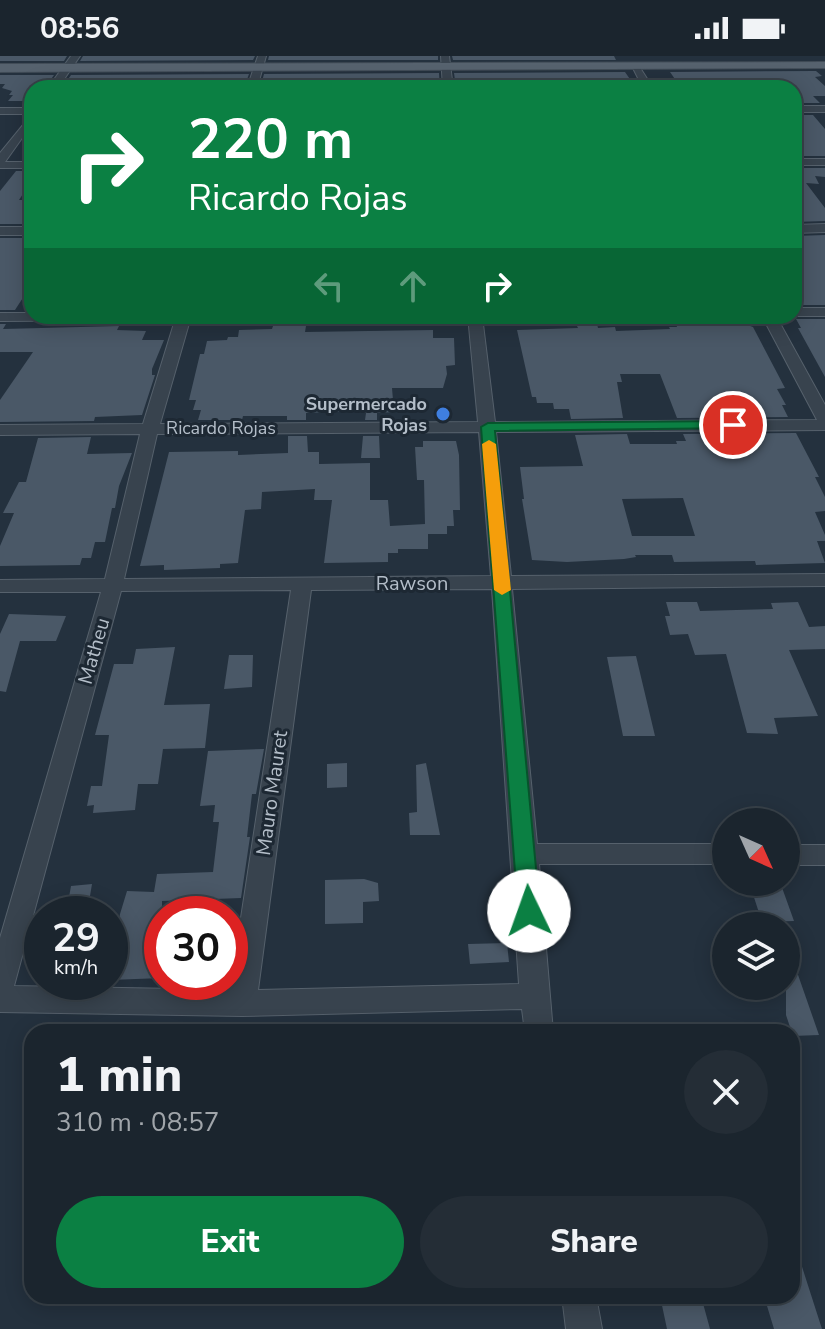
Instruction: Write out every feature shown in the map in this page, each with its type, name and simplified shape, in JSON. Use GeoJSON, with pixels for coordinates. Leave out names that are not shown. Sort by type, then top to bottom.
{"type":"FeatureCollection","features":[{"type":"Feature","properties":{"kind":"main road"},"geometry":{"type":"LineString","coordinates":[[0,68],[445,61],[825,65]]}},
{"type":"Feature","properties":{"kind":"street"},"geometry":{"type":"LineString","coordinates":[[59,80],[76,56]]}},
{"type":"Feature","properties":{"kind":"street"},"geometry":{"type":"LineString","coordinates":[[634,61],[644,80]]}},
{"type":"Feature","properties":{"kind":"street"},"geometry":{"type":"LineString","coordinates":[[802,109],[825,109]]}},
{"type":"Feature","properties":{"kind":"street"},"geometry":{"type":"LineString","coordinates":[[0,111],[24,113]]}},
{"type":"Feature","properties":{"kind":"street"},"geometry":{"type":"LineString","coordinates":[[24,126],[0,163],[24,164]]}},
{"type":"Feature","properties":{"kind":"street"},"geometry":{"type":"LineString","coordinates":[[802,162],[825,162]]}},
{"type":"Feature","properties":{"kind":"street"},"geometry":{"type":"LineString","coordinates":[[802,229],[825,228]]}},
{"type":"Feature","properties":{"kind":"street"},"geometry":{"type":"LineString","coordinates":[[0,231],[24,231]]}},
{"type":"Feature","properties":{"kind":"street"},"geometry":{"type":"LineString","coordinates":[[802,312],[825,312]]}},
{"type":"Feature","properties":{"kind":"street"},"geometry":{"type":"LineString","coordinates":[[0,317],[24,317]]}},
{"type":"Feature","properties":{"kind":"street","name":"Matheu"},"geometry":{"type":"LineString","coordinates":[[0,986],[113,585],[150,429],[182,324]]}},
{"type":"Feature","properties":{"kind":"street"},"geometry":{"type":"LineString","coordinates":[[476,324],[526,854],[533,996],[538,1024]]}},
{"type":"Feature","properties":{"kind":"street"},"geometry":{"type":"LineString","coordinates":[[773,324],[825,422]]}},
{"type":"Feature","properties":{"kind":"street","name":"Ricardo Rojas"},"geometry":{"type":"LineString","coordinates":[[0,430],[825,422]]}},
{"type":"Feature","properties":{"kind":"street","name":"Rawson"},"geometry":{"type":"LineString","coordinates":[[0,586],[825,580]]}},
{"type":"Feature","properties":{"kind":"street","name":"Mauro Mauret"},"geometry":{"type":"LineString","coordinates":[[242,1003],[302,584]]}},
{"type":"Feature","properties":{"kind":"street"},"geometry":{"type":"LineString","coordinates":[[526,854],[712,854]]}},
{"type":"Feature","properties":{"kind":"street"},"geometry":{"type":"LineString","coordinates":[[800,855],[825,855]]}},
{"type":"Feature","properties":{"kind":"street"},"geometry":{"type":"LineString","coordinates":[[0,999],[242,1003],[533,996]]}},
{"type":"Feature","properties":{"kind":"street"},"geometry":{"type":"LineString","coordinates":[[580,1304],[584,1329]]}},
{"type":"Feature","properties":{"kind":"building"},"geometry":{"type":"Polygon","coordinates":[[[0,56],[67,56],[64,61],[0,61],[0,56]]]}},
{"type":"Feature","properties":{"kind":"building"},"geometry":{"type":"Polygon","coordinates":[[[83,56],[255,56],[253,60],[80,61],[83,56]]]}},
{"type":"Feature","properties":{"kind":"building"},"geometry":{"type":"Polygon","coordinates":[[[269,56],[438,56],[438,60],[268,60],[269,56]]]}},
{"type":"Feature","properties":{"kind":"building"},"geometry":{"type":"Polygon","coordinates":[[[452,56],[614,56],[616,60],[453,60],[452,56]]]}},
{"type":"Feature","properties":{"kind":"building"},"geometry":{"type":"Polygon","coordinates":[[[816,71],[822,76],[815,77],[825,86],[825,96],[813,96],[820,103],[802,103],[802,80],[676,80],[670,72],[816,71]]]}},
{"type":"Feature","properties":{"kind":"building"},"geometry":{"type":"Polygon","coordinates":[[[625,72],[631,80],[455,80],[454,73],[625,72]]]}},
{"type":"Feature","properties":{"kind":"building"},"geometry":{"type":"Polygon","coordinates":[[[439,73],[439,80],[262,80],[264,74],[439,73]]]}},
{"type":"Feature","properties":{"kind":"building"},"geometry":{"type":"Polygon","coordinates":[[[249,74],[247,80],[68,80],[71,75],[249,74]]]}},
{"type":"Feature","properties":{"kind":"building"},"geometry":{"type":"Polygon","coordinates":[[[0,75],[54,75],[51,80],[24,80],[24,101],[8,101],[13,95],[9,95],[12,91],[2,88],[5,84],[0,84],[0,75]]]}},
{"type":"Feature","properties":{"kind":"building"},"geometry":{"type":"Polygon","coordinates":[[[802,115],[813,115],[825,129],[825,156],[802,156],[802,115]]]}},
{"type":"Feature","properties":{"kind":"building"},"geometry":{"type":"Polygon","coordinates":[[[802,168],[825,168],[825,177],[815,176],[819,184],[806,183],[825,208],[825,221],[802,222],[802,168]]]}},
{"type":"Feature","properties":{"kind":"building"},"geometry":{"type":"Polygon","coordinates":[[[16,171],[24,171],[24,192],[19,200],[24,200],[24,224],[0,224],[0,191],[16,171]]]}},
{"type":"Feature","properties":{"kind":"building"},"geometry":{"type":"Polygon","coordinates":[[[825,235],[825,305],[802,305],[802,236],[825,235]]]}},
{"type":"Feature","properties":{"kind":"building"},"geometry":{"type":"Polygon","coordinates":[[[0,238],[24,238],[24,296],[15,310],[0,310],[0,238]]]}},
{"type":"Feature","properties":{"kind":"building"},"geometry":{"type":"Polygon","coordinates":[[[802,319],[825,319],[825,377],[798,328],[801,328],[799,324],[802,324],[802,319]]]}},
{"type":"Feature","properties":{"kind":"building"},"geometry":{"type":"Polygon","coordinates":[[[0,324],[6,324],[3,329],[119,326],[117,330],[146,331],[142,340],[164,340],[152,369],[152,375],[155,375],[142,415],[95,417],[94,421],[0,422],[0,400],[33,352],[0,352],[0,324]]]}},
{"type":"Feature","properties":{"kind":"building"},"geometry":{"type":"Polygon","coordinates":[[[597,324],[598,328],[615,327],[616,331],[677,327],[676,324],[745,324],[753,327],[785,388],[777,389],[786,405],[782,405],[788,417],[677,418],[660,374],[620,374],[622,382],[617,382],[623,418],[571,419],[569,409],[554,409],[553,403],[537,403],[536,397],[532,397],[517,330],[578,328],[597,324]]]}},
{"type":"Feature","properties":{"kind":"building"},"geometry":{"type":"Polygon","coordinates":[[[273,326],[306,326],[305,332],[433,330],[433,338],[454,338],[455,365],[446,366],[443,388],[392,388],[394,412],[377,413],[377,420],[365,420],[366,413],[354,411],[306,413],[306,420],[287,420],[287,416],[243,416],[242,420],[198,420],[201,410],[193,410],[196,400],[189,400],[200,354],[204,354],[207,341],[238,337],[239,330],[272,329],[273,326]]]}},
{"type":"Feature","properties":{"kind":"building"},"geometry":{"type":"Polygon","coordinates":[[[796,433],[819,477],[815,477],[825,497],[825,511],[815,512],[825,535],[825,541],[817,541],[825,563],[756,565],[755,561],[674,562],[672,555],[635,555],[624,559],[567,562],[532,560],[520,467],[583,466],[575,435],[627,434],[630,444],[677,444],[676,441],[686,441],[683,434],[796,433]],[[683,498],[622,499],[632,536],[695,536],[683,498]]]}},
{"type":"Feature","properties":{"kind":"building"},"geometry":{"type":"Polygon","coordinates":[[[288,436],[307,436],[308,452],[319,452],[319,464],[370,463],[370,500],[388,500],[390,526],[425,524],[424,480],[417,480],[415,447],[423,447],[423,441],[456,441],[460,510],[453,510],[454,526],[447,526],[447,534],[428,534],[428,549],[398,549],[398,553],[388,553],[388,562],[324,563],[332,500],[314,500],[315,489],[262,492],[261,509],[245,510],[238,563],[220,564],[220,568],[164,570],[164,565],[140,566],[169,452],[238,451],[238,455],[288,453],[288,436]]]}},
{"type":"Feature","properties":{"kind":"building"},"geometry":{"type":"Polygon","coordinates":[[[363,436],[379,436],[380,458],[361,458],[363,436]]]}},
{"type":"Feature","properties":{"kind":"building"},"geometry":{"type":"Polygon","coordinates":[[[91,437],[87,454],[132,453],[119,486],[115,508],[112,508],[105,542],[95,542],[91,558],[82,558],[80,565],[0,566],[0,546],[14,513],[3,513],[19,482],[26,482],[38,438],[91,437]]]}},
{"type":"Feature","properties":{"kind":"building"},"geometry":{"type":"Polygon","coordinates":[[[666,602],[697,602],[700,611],[773,609],[771,603],[798,602],[809,627],[825,626],[825,649],[789,650],[818,716],[774,718],[778,734],[747,733],[726,654],[695,655],[688,634],[670,635],[665,616],[670,616],[666,602]]]}},
{"type":"Feature","properties":{"kind":"building"},"geometry":{"type":"Polygon","coordinates":[[[9,614],[66,616],[56,641],[20,641],[6,692],[0,691],[0,634],[9,614]]]}},
{"type":"Feature","properties":{"kind":"building"},"geometry":{"type":"Polygon","coordinates":[[[175,647],[164,705],[210,704],[205,748],[163,749],[158,784],[138,784],[135,810],[93,813],[94,805],[87,806],[91,786],[102,786],[109,735],[95,735],[114,664],[133,664],[136,649],[175,647]]]}},
{"type":"Feature","properties":{"kind":"building"},"geometry":{"type":"Polygon","coordinates":[[[229,655],[253,655],[252,687],[224,689],[229,655]]]}},
{"type":"Feature","properties":{"kind":"building"},"geometry":{"type":"Polygon","coordinates":[[[636,656],[655,736],[623,736],[607,657],[636,656]]]}},
{"type":"Feature","properties":{"kind":"building"},"geometry":{"type":"Polygon","coordinates":[[[264,749],[256,794],[252,794],[247,837],[250,837],[241,896],[144,896],[144,979],[128,979],[127,891],[154,892],[157,874],[213,872],[219,822],[213,822],[215,805],[200,806],[208,751],[264,749]]]}},
{"type":"Feature","properties":{"kind":"building"},"geometry":{"type":"Polygon","coordinates":[[[347,763],[347,787],[327,788],[327,764],[347,763]]]}},
{"type":"Feature","properties":{"kind":"building"},"geometry":{"type":"Polygon","coordinates":[[[426,763],[440,835],[410,835],[409,813],[417,812],[416,765],[426,763]]]}},
{"type":"Feature","properties":{"kind":"building"},"geometry":{"type":"Polygon","coordinates":[[[364,879],[378,883],[379,901],[363,902],[363,923],[325,924],[325,880],[364,879]]]}},
{"type":"Feature","properties":{"kind":"building"},"geometry":{"type":"Polygon","coordinates":[[[92,884],[90,896],[69,896],[71,886],[92,884]]]}},
{"type":"Feature","properties":{"kind":"building"},"geometry":{"type":"Polygon","coordinates":[[[754,896],[785,896],[791,912],[759,912],[754,896]]]}},
{"type":"Feature","properties":{"kind":"building"},"geometry":{"type":"Polygon","coordinates":[[[507,943],[509,962],[470,964],[468,944],[507,943]]]}},
{"type":"Feature","properties":{"kind":"building"},"geometry":{"type":"Polygon","coordinates":[[[800,981],[819,1035],[800,1036],[800,1024],[789,1024],[786,1000],[800,1000],[800,981]]]}},
{"type":"Feature","properties":{"kind":"building"},"geometry":{"type":"Polygon","coordinates":[[[800,1260],[822,1329],[774,1329],[766,1304],[800,1304],[800,1260]]]}},
{"type":"Feature","properties":{"kind":"building"},"geometry":{"type":"Polygon","coordinates":[[[662,1304],[703,1304],[710,1329],[667,1329],[662,1304]]]}},
{"type":"Feature","properties":{"kind":"slow traffic"},"geometry":{"type":"LineString","coordinates":[[489,444],[502,590]]}},
{"type":"Feature","properties":{"kind":"place","name":"Supermercado Rojas"},"geometry":{"type":"Point","coordinates":[443,414]}},
{"type":"Feature","properties":{"kind":"route"},"geometry":{"type":"LineString","coordinates":[[529,911],[488,427],[733,425]]}}]}
